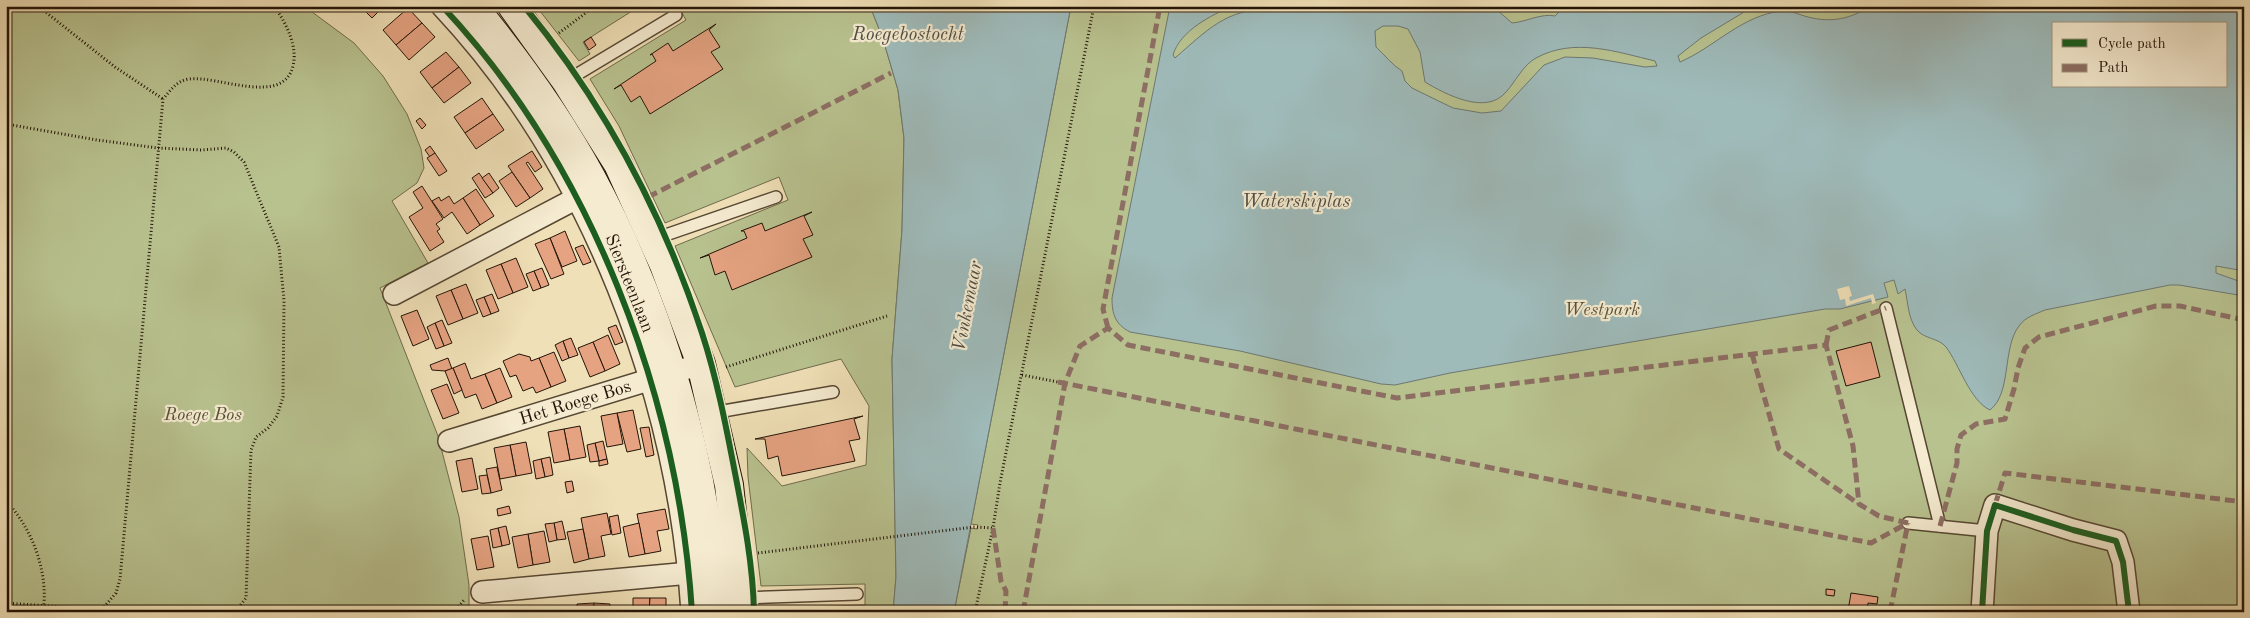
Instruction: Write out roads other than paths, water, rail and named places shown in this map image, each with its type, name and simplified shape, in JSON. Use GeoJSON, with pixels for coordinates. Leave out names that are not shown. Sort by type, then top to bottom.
{"type":"FeatureCollection","features":[{"type":"Feature","properties":{"kind":"main road","name":"Siersteenlaan"},"geometry":{"type":"LineString","coordinates":[[473,6],[514,57],[556,119],[592,178],[638,277],[661,376],[686,426],[700,493],[713,576],[715,612]]}},
{"type":"Feature","properties":{"kind":"main road","name":"Siersteenlaan"},"geometry":{"type":"LineString","coordinates":[[512,6],[566,81],[618,164],[654,240],[708,366],[712,413],[729,485],[743,605]]}},
{"type":"Feature","properties":{"kind":"street","name":"Siersteenlaan"},"geometry":{"type":"LineString","coordinates":[[442,6],[464,30],[522,106],[577,198],[661,376],[669,452],[690,573],[692,612]]}},
{"type":"Feature","properties":{"kind":"street"},"geometry":{"type":"LineString","coordinates":[[394,294],[577,198]]}},
{"type":"Feature","properties":{"kind":"street","name":"Het Roege Bos"},"geometry":{"type":"LineString","coordinates":[[449,441],[661,376],[708,366]]}},
{"type":"Feature","properties":{"kind":"street"},"geometry":{"type":"LineString","coordinates":[[1982,612],[1987,531],[1995,505],[2073,530],[2116,541],[2123,562],[2129,612]]}},
{"type":"Feature","properties":{"kind":"street"},"geometry":{"type":"LineString","coordinates":[[482,592],[690,573]]}},
{"type":"Feature","properties":{"kind":"lane"},"geometry":{"type":"LineString","coordinates":[[566,81],[676,15]]}},
{"type":"Feature","properties":{"kind":"lane"},"geometry":{"type":"LineString","coordinates":[[654,240],[776,196]]}},
{"type":"Feature","properties":{"kind":"lane"},"geometry":{"type":"LineString","coordinates":[[1886,308],[1940,526]]}},
{"type":"Feature","properties":{"kind":"lane"},"geometry":{"type":"LineString","coordinates":[[712,413],[833,392]]}},
{"type":"Feature","properties":{"kind":"lane"},"geometry":{"type":"LineString","coordinates":[[1908,523],[1987,531]]}},
{"type":"Feature","properties":{"kind":"lane","name":"Siersteenlaan"},"geometry":{"type":"LineString","coordinates":[[743,605],[857,594]]}},
{"type":"Feature","properties":{"kind":"water"},"geometry":{"type":"Polygon","coordinates":[[[870,6],[1071,6],[954,612],[893,612],[896,577],[892,359],[902,230],[904,138],[898,90],[883,39],[870,6]]]}},
{"type":"Feature","properties":{"kind":"water","name":"Waterskiplas"},"geometry":{"type":"Polygon","coordinates":[[[1170,6],[1233,6],[1206,19],[1189,31],[1177,46],[1173,55],[1175,58],[1201,35],[1223,20],[1249,11],[1264,9],[1309,8],[1318,10],[1322,8],[1321,6],[1481,6],[1486,10],[1497,10],[1512,23],[1550,15],[1555,16],[1558,13],[1558,6],[1754,6],[1701,38],[1678,56],[1680,62],[1693,56],[1741,25],[1768,14],[1782,11],[1816,19],[1833,20],[1856,14],[1870,6],[2197,6],[2244,11],[2244,271],[2216,266],[2216,273],[2244,283],[2244,296],[2170,285],[2045,310],[2034,314],[2021,323],[2014,335],[2001,393],[1997,402],[1990,410],[1971,391],[1946,347],[1940,342],[1920,333],[1914,326],[1910,316],[1905,289],[1898,294],[1894,280],[1884,283],[1888,297],[1840,309],[1825,309],[1450,373],[1395,385],[1381,384],[1240,351],[1130,332],[1121,326],[1115,318],[1112,298],[1170,6]],[[1383,26],[1375,31],[1376,47],[1402,71],[1405,81],[1412,88],[1453,108],[1482,113],[1501,111],[1544,65],[1565,57],[1593,58],[1645,67],[1657,66],[1655,61],[1596,48],[1565,48],[1550,52],[1531,61],[1498,99],[1477,103],[1454,97],[1425,82],[1420,52],[1408,29],[1398,26],[1383,26]]]}},
{"type":"Feature","properties":{"kind":"water label","name":"Roegebostocht"},"geometry":{"type":"Point","coordinates":[908,33]}},
{"type":"Feature","properties":{"kind":"water label","name":"Vinkemaar"},"geometry":{"type":"Point","coordinates":[966,306]}},
{"type":"Feature","properties":{"kind":"park label","name":"Westpark"},"geometry":{"type":"Point","coordinates":[1602,309]}},
{"type":"Feature","properties":{"kind":"park label","name":"Roege Bos"},"geometry":{"type":"Point","coordinates":[203,414]}}]}
